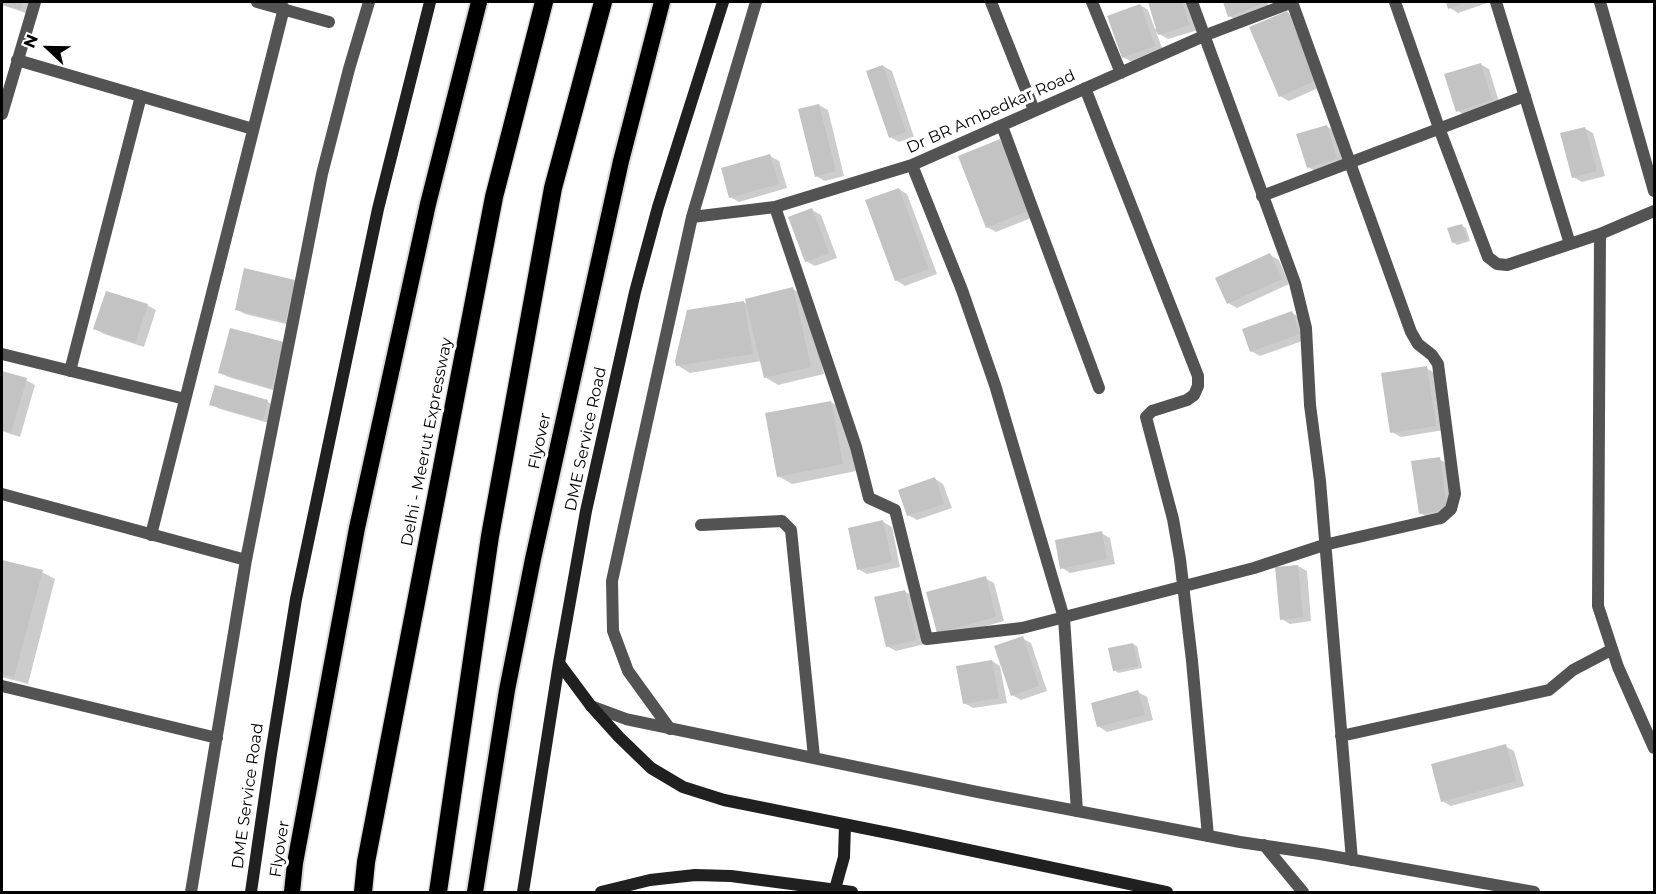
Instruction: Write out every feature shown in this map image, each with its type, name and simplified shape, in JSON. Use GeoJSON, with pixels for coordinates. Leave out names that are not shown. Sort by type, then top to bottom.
{"type":"FeatureCollection","features":[{"type":"Feature","properties":{"kind":"highway","name":"Flyover"},"geometry":{"type":"LineString","coordinates":[[292,892],[295,863],[357,528],[428,204],[479,2]]}},
{"type":"Feature","properties":{"kind":"highway","name":"Delhi - Meerut Expressway"},"geometry":{"type":"LineString","coordinates":[[363,892],[366,862],[494,197],[544,2]]}},
{"type":"Feature","properties":{"kind":"highway"},"geometry":{"type":"LineString","coordinates":[[438,892],[490,536],[553,188],[603,2]]}},
{"type":"Feature","properties":{"kind":"highway","name":"Flyover"},"geometry":{"type":"LineString","coordinates":[[475,892],[507,690],[533,559],[621,161],[662,2]]}},
{"type":"Feature","properties":{"kind":"main road","name":"DME Service Road"},"geometry":{"type":"LineString","coordinates":[[251,892],[296,599],[378,210],[430,2]]}},
{"type":"Feature","properties":{"kind":"main road","name":"DME Service Road"},"geometry":{"type":"LineString","coordinates":[[523,892],[586,510],[635,292],[658,207],[723,2]]}},
{"type":"Feature","properties":{"kind":"main road"},"geometry":{"type":"LineString","coordinates":[[559,663],[591,706],[619,737],[651,768],[683,787],[724,800],[1167,892]]}},
{"type":"Feature","properties":{"kind":"main road"},"geometry":{"type":"LineString","coordinates":[[835,889],[844,858],[845,825]]}},
{"type":"Feature","properties":{"kind":"main road"},"geometry":{"type":"LineString","coordinates":[[601,892],[650,880],[695,875],[731,876],[852,892]]}},
{"type":"Feature","properties":{"kind":"street"},"geometry":{"type":"LineString","coordinates":[[2,114],[35,2]]}},
{"type":"Feature","properties":{"kind":"street"},"geometry":{"type":"LineString","coordinates":[[257,2],[329,22]]}},
{"type":"Feature","properties":{"kind":"street"},"geometry":{"type":"LineString","coordinates":[[191,892],[246,560],[322,174],[369,2]]}},
{"type":"Feature","properties":{"kind":"street"},"geometry":{"type":"LineString","coordinates":[[670,729],[628,671],[614,631],[612,581],[692,217],[756,2]]}},
{"type":"Feature","properties":{"kind":"street"},"geometry":{"type":"LineString","coordinates":[[991,2],[1035,110]]}},
{"type":"Feature","properties":{"kind":"street"},"geometry":{"type":"LineString","coordinates":[[1092,2],[1121,73]]}},
{"type":"Feature","properties":{"kind":"street"},"geometry":{"type":"LineString","coordinates":[[1192,2],[1295,283],[1306,328],[1310,405],[1320,481],[1352,860]]}},
{"type":"Feature","properties":{"kind":"street"},"geometry":{"type":"LineString","coordinates":[[775,207],[856,447],[869,498],[895,510],[927,639],[1022,628],[1254,568],[1324,545],[1441,518],[1451,509],[1455,494],[1438,364],[1432,355],[1418,344],[1411,332],[1293,2]]}},
{"type":"Feature","properties":{"kind":"street","name":"Dr BR Ambedkar Road"},"geometry":{"type":"LineString","coordinates":[[692,217],[775,207],[912,165],[1206,36],[1293,2]]}},
{"type":"Feature","properties":{"kind":"street"},"geometry":{"type":"LineString","coordinates":[[1395,2],[1439,128],[1488,257],[1497,264],[1508,265],[1600,234],[1654,211]]}},
{"type":"Feature","properties":{"kind":"street"},"geometry":{"type":"LineString","coordinates":[[1496,2],[1570,244]]}},
{"type":"Feature","properties":{"kind":"street"},"geometry":{"type":"LineString","coordinates":[[1599,2],[1654,191]]}},
{"type":"Feature","properties":{"kind":"street"},"geometry":{"type":"LineString","coordinates":[[151,535],[284,8]]}},
{"type":"Feature","properties":{"kind":"street"},"geometry":{"type":"LineString","coordinates":[[17,60],[254,129]]}},
{"type":"Feature","properties":{"kind":"street"},"geometry":{"type":"LineString","coordinates":[[1085,88],[1198,376],[1198,386],[1194,395],[1187,400],[1152,411],[1146,417],[1173,519],[1184,587],[1208,836]]}},
{"type":"Feature","properties":{"kind":"street"},"geometry":{"type":"LineString","coordinates":[[70,370],[141,96]]}},
{"type":"Feature","properties":{"kind":"street"},"geometry":{"type":"LineString","coordinates":[[1262,196],[1525,96]]}},
{"type":"Feature","properties":{"kind":"street"},"geometry":{"type":"LineString","coordinates":[[1002,126],[1099,388]]}},
{"type":"Feature","properties":{"kind":"street"},"geometry":{"type":"LineString","coordinates":[[912,165],[962,290],[995,385],[1064,618],[1077,811]]}},
{"type":"Feature","properties":{"kind":"street"},"geometry":{"type":"LineString","coordinates":[[1600,234],[1598,606],[1611,650],[1654,748]]}},
{"type":"Feature","properties":{"kind":"street"},"geometry":{"type":"LineString","coordinates":[[2,354],[185,399]]}},
{"type":"Feature","properties":{"kind":"street"},"geometry":{"type":"LineString","coordinates":[[2,494],[246,560]]}},
{"type":"Feature","properties":{"kind":"street"},"geometry":{"type":"LineString","coordinates":[[701,525],[782,521],[791,530],[814,757]]}},
{"type":"Feature","properties":{"kind":"street"},"geometry":{"type":"LineString","coordinates":[[1341,736],[1549,690],[1573,670],[1611,650]]}},
{"type":"Feature","properties":{"kind":"street"},"geometry":{"type":"LineString","coordinates":[[2,686],[217,738]]}},
{"type":"Feature","properties":{"kind":"street"},"geometry":{"type":"LineString","coordinates":[[591,706],[626,719],[670,729],[1077,811],[1534,892]]}},
{"type":"Feature","properties":{"kind":"street"},"geometry":{"type":"LineString","coordinates":[[1264,845],[1303,892]]}},
{"type":"Feature","properties":{"kind":"building"},"geometry":{"type":"Polygon","coordinates":[[[2,2],[23,2],[20,10],[2,4],[2,2]]]}},
{"type":"Feature","properties":{"kind":"building"},"geometry":{"type":"Polygon","coordinates":[[[1148,2],[1182,2],[1190,25],[1158,35],[1148,2]]]}},
{"type":"Feature","properties":{"kind":"building"},"geometry":{"type":"Polygon","coordinates":[[[1223,2],[1261,2],[1262,4],[1228,17],[1223,2]]]}},
{"type":"Feature","properties":{"kind":"building"},"geometry":{"type":"Polygon","coordinates":[[[1446,2],[1468,2],[1448,9],[1446,2]]]}},
{"type":"Feature","properties":{"kind":"building"},"geometry":{"type":"Polygon","coordinates":[[[1140,4],[1155,46],[1122,58],[1107,16],[1140,4]]]}},
{"type":"Feature","properties":{"kind":"building"},"geometry":{"type":"Polygon","coordinates":[[[1287,11],[1317,80],[1279,97],[1249,27],[1287,11]]]}},
{"type":"Feature","properties":{"kind":"building"},"geometry":{"type":"Polygon","coordinates":[[[1481,63],[1492,100],[1456,112],[1444,74],[1481,63]]]}},
{"type":"Feature","properties":{"kind":"building"},"geometry":{"type":"Polygon","coordinates":[[[883,65],[906,132],[889,138],[866,71],[883,65]]]}},
{"type":"Feature","properties":{"kind":"building"},"geometry":{"type":"Polygon","coordinates":[[[819,104],[836,171],[815,177],[798,109],[819,104]]]}},
{"type":"Feature","properties":{"kind":"building"},"geometry":{"type":"Polygon","coordinates":[[[1327,125],[1337,159],[1307,168],[1296,134],[1327,125]]]}},
{"type":"Feature","properties":{"kind":"building"},"geometry":{"type":"Polygon","coordinates":[[[1585,127],[1597,171],[1572,178],[1560,133],[1585,127]]]}},
{"type":"Feature","properties":{"kind":"building"},"geometry":{"type":"Polygon","coordinates":[[[1000,139],[1028,211],[986,228],[958,156],[1000,139]]]}},
{"type":"Feature","properties":{"kind":"building"},"geometry":{"type":"Polygon","coordinates":[[[770,154],[779,184],[729,198],[721,168],[770,154]]]}},
{"type":"Feature","properties":{"kind":"building"},"geometry":{"type":"Polygon","coordinates":[[[899,188],[929,269],[895,281],[865,200],[899,188]]]}},
{"type":"Feature","properties":{"kind":"building"},"geometry":{"type":"Polygon","coordinates":[[[812,208],[829,253],[805,262],[788,217],[812,208]]]}},
{"type":"Feature","properties":{"kind":"building"},"geometry":{"type":"Polygon","coordinates":[[[1462,224],[1467,239],[1452,243],[1447,228],[1462,224]]]}},
{"type":"Feature","properties":{"kind":"building"},"geometry":{"type":"Polygon","coordinates":[[[1270,253],[1282,279],[1227,304],[1215,278],[1270,253]]]}},
{"type":"Feature","properties":{"kind":"building"},"geometry":{"type":"Polygon","coordinates":[[[244,268],[295,280],[285,322],[235,310],[244,268]]]}},
{"type":"Feature","properties":{"kind":"building"},"geometry":{"type":"Polygon","coordinates":[[[793,287],[811,367],[764,378],[745,299],[793,287]]]}},
{"type":"Feature","properties":{"kind":"building"},"geometry":{"type":"Polygon","coordinates":[[[106,291],[148,304],[135,343],[93,329],[106,291]]]}},
{"type":"Feature","properties":{"kind":"building"},"geometry":{"type":"Polygon","coordinates":[[[744,301],[753,354],[676,366],[675,361],[687,310],[744,301]]]}},
{"type":"Feature","properties":{"kind":"building"},"geometry":{"type":"Polygon","coordinates":[[[1292,311],[1300,334],[1250,352],[1242,329],[1292,311]]]}},
{"type":"Feature","properties":{"kind":"building"},"geometry":{"type":"Polygon","coordinates":[[[230,328],[284,342],[271,388],[218,373],[230,328]]]}},
{"type":"Feature","properties":{"kind":"building"},"geometry":{"type":"Polygon","coordinates":[[[1427,366],[1436,426],[1390,433],[1381,373],[1427,366]]]}},
{"type":"Feature","properties":{"kind":"building"},"geometry":{"type":"Polygon","coordinates":[[[2,371],[27,378],[11,433],[2,430],[2,371]]]}},
{"type":"Feature","properties":{"kind":"building"},"geometry":{"type":"Polygon","coordinates":[[[215,385],[268,400],[263,420],[209,405],[215,385]]]}},
{"type":"Feature","properties":{"kind":"building"},"geometry":{"type":"Polygon","coordinates":[[[831,401],[843,464],[777,477],[765,413],[831,401]]]}},
{"type":"Feature","properties":{"kind":"building"},"geometry":{"type":"Polygon","coordinates":[[[1440,457],[1447,510],[1419,514],[1411,461],[1440,457]]]}},
{"type":"Feature","properties":{"kind":"building"},"geometry":{"type":"Polygon","coordinates":[[[935,477],[944,504],[907,516],[898,490],[935,477]]]}},
{"type":"Feature","properties":{"kind":"building"},"geometry":{"type":"Polygon","coordinates":[[[883,520],[892,562],[857,570],[848,528],[883,520]]]}},
{"type":"Feature","properties":{"kind":"building"},"geometry":{"type":"Polygon","coordinates":[[[1102,531],[1107,559],[1060,569],[1055,540],[1102,531]]]}},
{"type":"Feature","properties":{"kind":"building"},"geometry":{"type":"Polygon","coordinates":[[[2,560],[43,570],[14,677],[2,674],[2,560]]]}},
{"type":"Feature","properties":{"kind":"building"},"geometry":{"type":"Polygon","coordinates":[[[1298,565],[1303,617],[1280,620],[1275,567],[1298,565]]]}},
{"type":"Feature","properties":{"kind":"building"},"geometry":{"type":"Polygon","coordinates":[[[986,576],[996,617],[937,633],[926,592],[986,576]]]}},
{"type":"Feature","properties":{"kind":"building"},"geometry":{"type":"Polygon","coordinates":[[[905,590],[917,640],[886,647],[874,597],[905,590]]]}},
{"type":"Feature","properties":{"kind":"building"},"geometry":{"type":"Polygon","coordinates":[[[1023,636],[1039,686],[1011,696],[994,646],[1023,636]]]}},
{"type":"Feature","properties":{"kind":"building"},"geometry":{"type":"Polygon","coordinates":[[[1133,643],[1138,666],[1113,671],[1108,648],[1133,643]]]}},
{"type":"Feature","properties":{"kind":"building"},"geometry":{"type":"Polygon","coordinates":[[[992,660],[999,698],[963,704],[956,666],[992,660]]]}},
{"type":"Feature","properties":{"kind":"building"},"geometry":{"type":"Polygon","coordinates":[[[1138,690],[1145,715],[1097,727],[1091,703],[1138,690]]]}},
{"type":"Feature","properties":{"kind":"building"},"geometry":{"type":"Polygon","coordinates":[[[1506,744],[1516,781],[1441,802],[1431,764],[1506,744]]]}}]}
